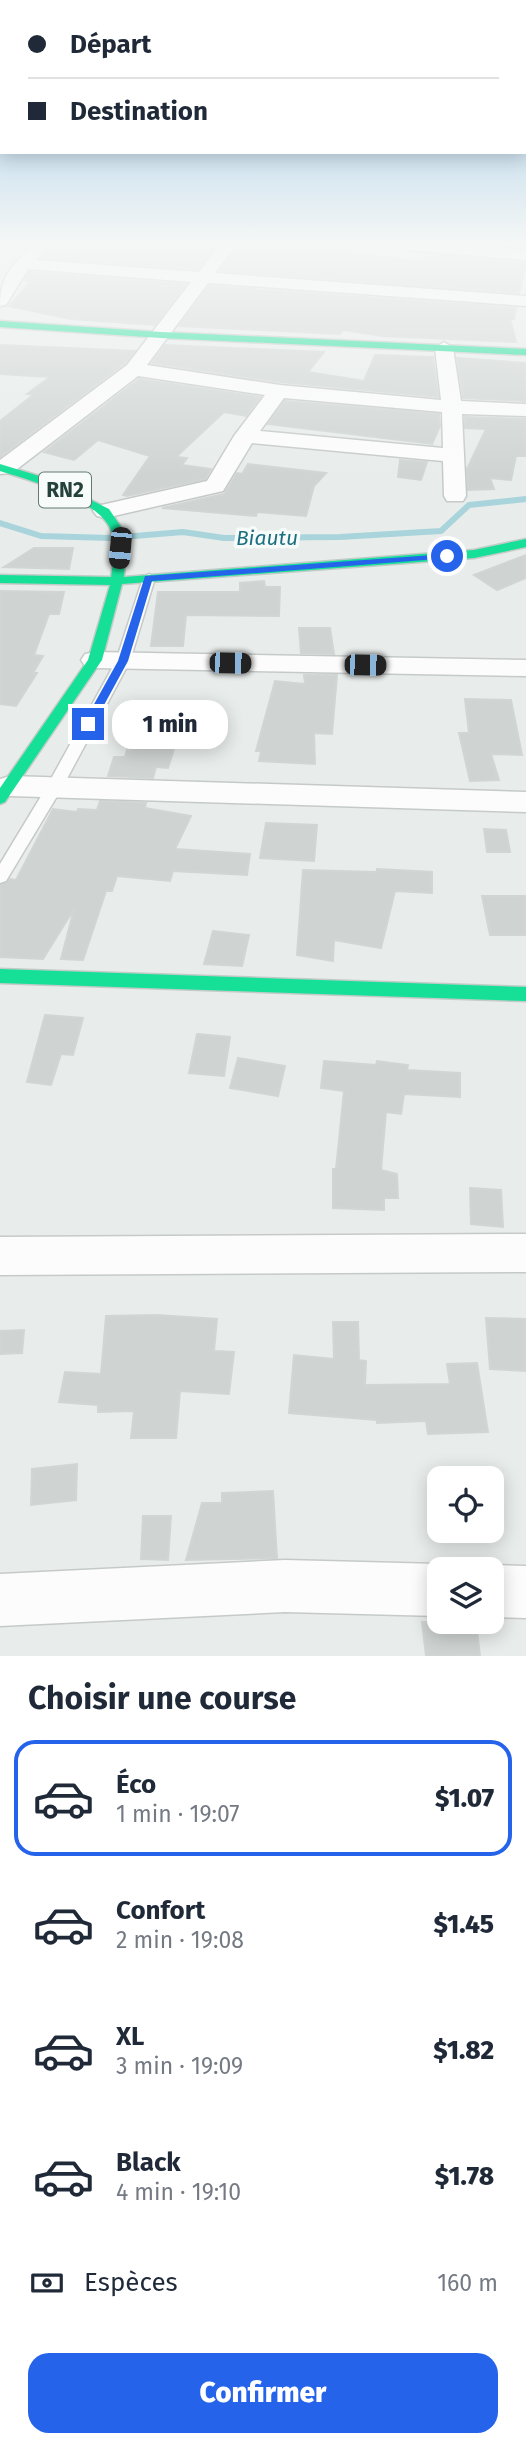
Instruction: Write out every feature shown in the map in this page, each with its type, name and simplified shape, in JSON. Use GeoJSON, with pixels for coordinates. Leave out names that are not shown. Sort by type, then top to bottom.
{"type":"FeatureCollection","features":[{"type":"Feature","properties":{"kind":"main road"},"geometry":{"type":"LineString","coordinates":[[0,324],[161,335],[526,352]]}},
{"type":"Feature","properties":{"kind":"main road","name":"RN2"},"geometry":{"type":"LineString","coordinates":[[2,468],[46,481],[87,499],[105,511],[117,530],[120,548],[117,581]]}},
{"type":"Feature","properties":{"kind":"main road"},"geometry":{"type":"LineString","coordinates":[[0,579],[117,581],[474,554],[526,543]]}},
{"type":"Feature","properties":{"kind":"main road"},"geometry":{"type":"LineString","coordinates":[[5,792],[95,660],[117,581]]}},
{"type":"Feature","properties":{"kind":"main road"},"geometry":{"type":"LineString","coordinates":[[0,976],[526,994]]}},
{"type":"Feature","properties":{"kind":"street"},"geometry":{"type":"LineString","coordinates":[[2,468],[134,369],[171,322]]}},
{"type":"Feature","properties":{"kind":"street"},"geometry":{"type":"LineString","coordinates":[[444,348],[452,409],[455,496]]}},
{"type":"Feature","properties":{"kind":"street"},"geometry":{"type":"LineString","coordinates":[[134,369],[223,385],[279,391],[452,409],[526,410]]}},
{"type":"Feature","properties":{"kind":"street"},"geometry":{"type":"LineString","coordinates":[[105,511],[215,486],[244,436],[279,391]]}},
{"type":"Feature","properties":{"kind":"street"},"geometry":{"type":"LineString","coordinates":[[244,436],[454,456]]}},
{"type":"Feature","properties":{"kind":"street"},"geometry":{"type":"LineString","coordinates":[[95,660],[526,668]]}},
{"type":"Feature","properties":{"kind":"street"},"geometry":{"type":"LineString","coordinates":[[5,792],[54,788],[526,802]]}},
{"type":"Feature","properties":{"kind":"street"},"geometry":{"type":"LineString","coordinates":[[0,1256],[526,1253]]}},
{"type":"Feature","properties":{"kind":"street"},"geometry":{"type":"LineString","coordinates":[[0,1600],[285,1586],[427,1590]]}},
{"type":"Feature","properties":{"kind":"street"},"geometry":{"type":"LineString","coordinates":[[504,1591],[526,1592]]}},
{"type":"Feature","properties":{"kind":"lane"},"geometry":{"type":"LineString","coordinates":[[0,877],[54,788],[123,661],[149,578]]}},
{"type":"Feature","properties":{"kind":"building"},"geometry":{"type":"Polygon","coordinates":[[[117,322],[157,322],[155,325],[117,322]]]}},
{"type":"Feature","properties":{"kind":"building"},"geometry":{"type":"Polygon","coordinates":[[[182,322],[511,322],[516,342],[383,336],[343,330],[340,334],[179,326],[182,322]]]}},
{"type":"Feature","properties":{"kind":"building"},"geometry":{"type":"Polygon","coordinates":[[[0,345],[135,351],[125,363],[0,457],[0,421],[33,395],[27,394],[50,377],[0,374],[0,345]]]}},
{"type":"Feature","properties":{"kind":"building"},"geometry":{"type":"Polygon","coordinates":[[[165,345],[324,352],[308,372],[364,381],[375,355],[433,357],[438,397],[280,382],[152,363],[165,345]]]}},
{"type":"Feature","properties":{"kind":"building"},"geometry":{"type":"Polygon","coordinates":[[[457,358],[526,363],[526,401],[463,398],[457,358]]]}},
{"type":"Feature","properties":{"kind":"building"},"geometry":{"type":"Polygon","coordinates":[[[139,379],[260,397],[246,416],[224,412],[176,457],[187,458],[182,465],[211,469],[205,479],[127,496],[123,495],[150,456],[98,440],[74,460],[44,452],[139,379]]]}},
{"type":"Feature","properties":{"kind":"building"},"geometry":{"type":"Polygon","coordinates":[[[285,401],[439,414],[440,426],[432,444],[268,424],[285,401]]]}},
{"type":"Feature","properties":{"kind":"building"},"geometry":{"type":"Polygon","coordinates":[[[465,417],[526,419],[526,456],[516,456],[511,480],[490,478],[494,489],[468,490],[467,469],[486,429],[465,428],[465,417]]]}},
{"type":"Feature","properties":{"kind":"building"},"geometry":{"type":"Polygon","coordinates":[[[400,460],[427,462],[421,480],[398,477],[400,460]]]}},
{"type":"Feature","properties":{"kind":"building"},"geometry":{"type":"Polygon","coordinates":[[[248,464],[326,473],[314,486],[306,516],[257,512],[256,516],[162,508],[224,494],[237,473],[242,474],[248,464]]]}},
{"type":"Feature","properties":{"kind":"building"},"geometry":{"type":"Polygon","coordinates":[[[34,548],[73,548],[69,569],[4,567],[34,548]]]}},
{"type":"Feature","properties":{"kind":"building"},"geometry":{"type":"Polygon","coordinates":[[[526,555],[526,578],[497,590],[474,575],[526,555]]]}},
{"type":"Feature","properties":{"kind":"building"},"geometry":{"type":"Polygon","coordinates":[[[264,581],[265,587],[280,587],[279,616],[186,615],[183,646],[151,646],[158,592],[240,592],[240,583],[264,581]]]}},
{"type":"Feature","properties":{"kind":"building"},"geometry":{"type":"Polygon","coordinates":[[[0,591],[64,592],[59,614],[49,614],[34,655],[43,656],[33,673],[37,673],[16,706],[0,704],[0,591]]]}},
{"type":"Feature","properties":{"kind":"building"},"geometry":{"type":"Polygon","coordinates":[[[299,628],[330,628],[334,654],[301,653],[299,628]]]}},
{"type":"Feature","properties":{"kind":"building"},"geometry":{"type":"Polygon","coordinates":[[[304,675],[337,675],[332,734],[314,733],[315,764],[259,761],[261,751],[256,751],[275,681],[305,684],[304,675]]]}},
{"type":"Feature","properties":{"kind":"building"},"geometry":{"type":"Polygon","coordinates":[[[465,699],[511,700],[522,755],[491,754],[499,780],[470,781],[459,733],[469,733],[465,699]]]}},
{"type":"Feature","properties":{"kind":"building"},"geometry":{"type":"Polygon","coordinates":[[[136,714],[173,714],[171,729],[180,730],[168,768],[156,767],[153,778],[108,776],[114,757],[125,757],[127,750],[131,751],[136,714]]]}},
{"type":"Feature","properties":{"kind":"building"},"geometry":{"type":"Polygon","coordinates":[[[100,801],[146,803],[145,808],[191,816],[175,849],[250,854],[247,875],[173,871],[170,881],[117,876],[112,891],[106,891],[83,960],[61,959],[74,909],[43,959],[0,957],[0,885],[10,879],[16,880],[53,809],[77,812],[78,809],[97,810],[100,801]]]}},
{"type":"Feature","properties":{"kind":"building"},"geometry":{"type":"Polygon","coordinates":[[[266,823],[317,825],[314,861],[260,858],[266,823]]]}},
{"type":"Feature","properties":{"kind":"building"},"geometry":{"type":"Polygon","coordinates":[[[484,829],[506,830],[510,852],[487,852],[484,829]]]}},
{"type":"Feature","properties":{"kind":"building"},"geometry":{"type":"Polygon","coordinates":[[[377,869],[432,872],[432,893],[395,891],[381,948],[334,940],[333,961],[297,955],[303,870],[377,872],[377,869]]]}},
{"type":"Feature","properties":{"kind":"building"},"geometry":{"type":"Polygon","coordinates":[[[482,896],[526,896],[526,935],[490,935],[482,896]]]}},
{"type":"Feature","properties":{"kind":"building"},"geometry":{"type":"Polygon","coordinates":[[[213,931],[249,935],[242,966],[204,964],[213,931]]]}},
{"type":"Feature","properties":{"kind":"building"},"geometry":{"type":"Polygon","coordinates":[[[45,1015],[83,1018],[73,1055],[61,1054],[51,1085],[27,1082],[45,1015]]]}},
{"type":"Feature","properties":{"kind":"building"},"geometry":{"type":"Polygon","coordinates":[[[197,1034],[230,1037],[224,1076],[189,1073],[197,1034]]]}},
{"type":"Feature","properties":{"kind":"building"},"geometry":{"type":"Polygon","coordinates":[[[238,1058],[285,1066],[278,1096],[230,1088],[238,1058]]]}},
{"type":"Feature","properties":{"kind":"building"},"geometry":{"type":"Polygon","coordinates":[[[324,1061],[376,1065],[377,1061],[408,1065],[407,1070],[460,1073],[460,1097],[404,1094],[401,1114],[386,1112],[381,1170],[397,1174],[398,1198],[384,1198],[384,1210],[333,1208],[333,1169],[336,1169],[344,1091],[321,1088],[324,1061]]]}},
{"type":"Feature","properties":{"kind":"building"},"geometry":{"type":"Polygon","coordinates":[[[470,1188],[501,1190],[503,1227],[471,1224],[470,1188]]]}},
{"type":"Feature","properties":{"kind":"building"},"geometry":{"type":"Polygon","coordinates":[[[157,1315],[217,1319],[214,1351],[234,1352],[229,1394],[180,1391],[176,1438],[131,1438],[134,1411],[98,1412],[98,1405],[59,1402],[65,1372],[101,1374],[106,1316],[157,1315]]]}},
{"type":"Feature","properties":{"kind":"building"},"geometry":{"type":"Polygon","coordinates":[[[486,1318],[526,1319],[526,1371],[490,1369],[486,1318]]]}},
{"type":"Feature","properties":{"kind":"building"},"geometry":{"type":"Polygon","coordinates":[[[333,1322],[358,1322],[359,1360],[366,1361],[365,1385],[450,1384],[447,1364],[477,1363],[488,1432],[428,1434],[426,1421],[377,1423],[377,1420],[289,1413],[294,1355],[334,1359],[333,1322]]]}},
{"type":"Feature","properties":{"kind":"building"},"geometry":{"type":"Polygon","coordinates":[[[24,1330],[22,1353],[0,1354],[0,1331],[24,1330]]]}},
{"type":"Feature","properties":{"kind":"building"},"geometry":{"type":"Polygon","coordinates":[[[77,1464],[76,1500],[31,1505],[32,1469],[77,1464]]]}},
{"type":"Feature","properties":{"kind":"building"},"geometry":{"type":"Polygon","coordinates":[[[273,1491],[277,1558],[186,1560],[202,1503],[222,1503],[222,1493],[273,1491]]]}},
{"type":"Feature","properties":{"kind":"building"},"geometry":{"type":"Polygon","coordinates":[[[143,1516],[171,1516],[168,1560],[141,1559],[143,1516]]]}},
{"type":"Feature","properties":{"kind":"building"},"geometry":{"type":"Polygon","coordinates":[[[422,1622],[427,1622],[427,1634],[477,1634],[480,1656],[426,1656],[422,1622]]]}},
{"type":"Feature","properties":{"kind":"waterway","name":"Biautu"},"geometry":{"type":"LineString","coordinates":[[0,523],[41,536],[110,538],[183,532],[224,538],[340,537],[441,531],[469,505],[526,499]]}},
{"type":"Feature","properties":{"kind":"traffic: fast"},"geometry":{"type":"LineString","coordinates":[[0,324],[161,335],[526,352]]}},
{"type":"Feature","properties":{"kind":"traffic: fast"},"geometry":{"type":"LineString","coordinates":[[0,467],[45,481],[105,511],[117,530],[120,548],[117,581],[95,660],[0,799]]}},
{"type":"Feature","properties":{"kind":"traffic: fast"},"geometry":{"type":"LineString","coordinates":[[0,579],[117,581],[474,554],[526,543]]}},
{"type":"Feature","properties":{"kind":"traffic: fast"},"geometry":{"type":"LineString","coordinates":[[0,976],[526,994]]}},
{"type":"Feature","properties":{"kind":"route"},"geometry":{"type":"LineString","coordinates":[[88,724],[123,661],[149,578],[447,556]]}}]}
